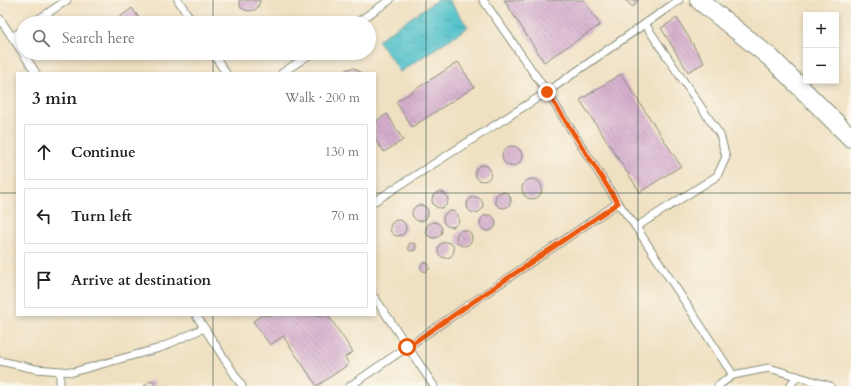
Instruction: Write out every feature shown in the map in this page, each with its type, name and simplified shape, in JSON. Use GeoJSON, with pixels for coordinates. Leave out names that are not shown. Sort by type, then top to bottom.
{"type":"FeatureCollection","features":[{"type":"Feature","properties":{"kind":"street"},"geometry":{"type":"LineString","coordinates":[[699,0],[772,58],[851,138]]}},
{"type":"Feature","properties":{"kind":"lane"},"geometry":{"type":"LineString","coordinates":[[43,16],[66,0]]}},
{"type":"Feature","properties":{"kind":"lane"},"geometry":{"type":"LineString","coordinates":[[178,0],[188,16]]}},
{"type":"Feature","properties":{"kind":"lane"},"geometry":{"type":"LineString","coordinates":[[366,16],[390,0]]}},
{"type":"Feature","properties":{"kind":"lane"},"geometry":{"type":"LineString","coordinates":[[483,0],[547,92],[618,203],[636,227],[733,375]]}},
{"type":"Feature","properties":{"kind":"lane"},"geometry":{"type":"LineString","coordinates":[[376,200],[547,92],[680,0]]}},
{"type":"Feature","properties":{"kind":"lane"},"geometry":{"type":"LineString","coordinates":[[0,19],[16,43]]}},
{"type":"Feature","properties":{"kind":"lane"},"geometry":{"type":"LineString","coordinates":[[636,227],[717,176],[726,157],[720,135],[645,24]]}},
{"type":"Feature","properties":{"kind":"lane"},"geometry":{"type":"LineString","coordinates":[[12,37],[16,34]]}},
{"type":"Feature","properties":{"kind":"lane"},"geometry":{"type":"LineString","coordinates":[[28,60],[35,72]]}},
{"type":"Feature","properties":{"kind":"lane"},"geometry":{"type":"LineString","coordinates":[[218,60],[225,72]]}},
{"type":"Feature","properties":{"kind":"lane"},"geometry":{"type":"LineString","coordinates":[[284,72],[302,60]]}},
{"type":"Feature","properties":{"kind":"lane"},"geometry":{"type":"LineString","coordinates":[[350,386],[618,203]]}},
{"type":"Feature","properties":{"kind":"lane"},"geometry":{"type":"LineString","coordinates":[[376,300],[434,386]]}},
{"type":"Feature","properties":{"kind":"lane"},"geometry":{"type":"LineString","coordinates":[[197,316],[242,386]]}},
{"type":"Feature","properties":{"kind":"lane"},"geometry":{"type":"LineString","coordinates":[[0,361],[36,369],[73,372],[160,348],[204,328]]}},
{"type":"Feature","properties":{"kind":"lane"},"geometry":{"type":"LineString","coordinates":[[718,386],[733,375],[769,368],[830,386]]}},
{"type":"Feature","properties":{"kind":"lane"},"geometry":{"type":"LineString","coordinates":[[60,371],[60,386]]}},
{"type":"Feature","properties":{"kind":"lane"},"geometry":{"type":"LineString","coordinates":[[790,386],[797,376]]}},
{"type":"Feature","properties":{"kind":"water"},"geometry":{"type":"Polygon","coordinates":[[[437,0],[449,0],[468,27],[400,72],[378,40],[437,0]]]}},
{"type":"Feature","properties":{"kind":"building"},"geometry":{"type":"Polygon","coordinates":[[[239,0],[260,0],[258,7],[255,10],[248,11],[241,8],[239,0]]]}},
{"type":"Feature","properties":{"kind":"building"},"geometry":{"type":"Polygon","coordinates":[[[504,0],[584,0],[600,25],[544,62],[504,0]]]}},
{"type":"Feature","properties":{"kind":"building"},"geometry":{"type":"Polygon","coordinates":[[[625,0],[638,0],[633,7],[625,0]]]}},
{"type":"Feature","properties":{"kind":"building"},"geometry":{"type":"Polygon","coordinates":[[[132,8],[138,16],[121,16],[132,8]]]}},
{"type":"Feature","properties":{"kind":"building"},"geometry":{"type":"Polygon","coordinates":[[[677,18],[704,63],[688,72],[661,28],[677,18]]]}},
{"type":"Feature","properties":{"kind":"building"},"geometry":{"type":"Polygon","coordinates":[[[458,62],[474,87],[412,127],[396,102],[458,62]]]}},
{"type":"Feature","properties":{"kind":"building"},"geometry":{"type":"Polygon","coordinates":[[[354,68],[360,72],[343,72],[347,69],[354,68]]]}},
{"type":"Feature","properties":{"kind":"building"},"geometry":{"type":"Polygon","coordinates":[[[621,74],[681,166],[640,192],[580,100],[621,74]]]}},
{"type":"Feature","properties":{"kind":"building"},"geometry":{"type":"Polygon","coordinates":[[[387,114],[403,140],[384,152],[376,140],[376,121],[387,114]]]}},
{"type":"Feature","properties":{"kind":"building"},"geometry":{"type":"Polygon","coordinates":[[[512,146],[519,149],[522,156],[519,163],[512,166],[505,163],[502,156],[505,149],[512,146]]]}},
{"type":"Feature","properties":{"kind":"building"},"geometry":{"type":"Polygon","coordinates":[[[480,165],[486,165],[491,170],[489,179],[486,181],[480,181],[475,176],[475,170],[480,165]]]}},
{"type":"Feature","properties":{"kind":"building"},"geometry":{"type":"Polygon","coordinates":[[[532,179],[539,182],[542,189],[539,196],[532,199],[525,196],[522,189],[525,182],[532,179]]]}},
{"type":"Feature","properties":{"kind":"building"},"geometry":{"type":"Polygon","coordinates":[[[437,192],[443,192],[448,197],[446,206],[443,208],[437,208],[432,203],[432,197],[437,192]]]}},
{"type":"Feature","properties":{"kind":"building"},"geometry":{"type":"Polygon","coordinates":[[[500,192],[506,192],[511,197],[509,206],[506,208],[500,208],[495,203],[495,197],[500,192]]]}},
{"type":"Feature","properties":{"kind":"building"},"geometry":{"type":"Polygon","coordinates":[[[472,197],[478,197],[483,202],[481,211],[478,213],[472,213],[467,208],[467,202],[472,197]]]}},
{"type":"Feature","properties":{"kind":"building"},"geometry":{"type":"Polygon","coordinates":[[[417,205],[423,205],[428,210],[426,219],[423,221],[417,221],[412,216],[412,210],[417,205]]]}},
{"type":"Feature","properties":{"kind":"building"},"geometry":{"type":"Polygon","coordinates":[[[451,211],[457,213],[459,219],[457,225],[451,227],[445,225],[443,219],[445,213],[451,211]]]}},
{"type":"Feature","properties":{"kind":"building"},"geometry":{"type":"Polygon","coordinates":[[[485,215],[491,215],[496,220],[494,229],[491,231],[485,231],[480,226],[480,220],[485,215]]]}},
{"type":"Feature","properties":{"kind":"building"},"geometry":{"type":"Polygon","coordinates":[[[395,220],[401,220],[406,225],[404,234],[401,236],[395,236],[390,231],[390,225],[395,220]]]}},
{"type":"Feature","properties":{"kind":"building"},"geometry":{"type":"Polygon","coordinates":[[[431,222],[437,222],[442,227],[440,236],[437,238],[431,238],[426,233],[426,227],[431,222]]]}},
{"type":"Feature","properties":{"kind":"building"},"geometry":{"type":"Polygon","coordinates":[[[461,230],[467,230],[472,235],[470,244],[467,246],[461,246],[456,241],[456,235],[461,230]]]}},
{"type":"Feature","properties":{"kind":"building"},"geometry":{"type":"Polygon","coordinates":[[[443,242],[449,242],[454,247],[452,256],[449,258],[443,258],[438,253],[438,247],[443,242]]]}},
{"type":"Feature","properties":{"kind":"building"},"geometry":{"type":"Polygon","coordinates":[[[410,243],[414,243],[416,247],[414,251],[410,251],[408,249],[408,245],[410,243]]]}},
{"type":"Feature","properties":{"kind":"building"},"geometry":{"type":"Polygon","coordinates":[[[423,263],[427,263],[429,267],[427,271],[423,271],[421,269],[421,265],[423,263]]]}},
{"type":"Feature","properties":{"kind":"building"},"geometry":{"type":"Polygon","coordinates":[[[260,316],[329,316],[353,352],[345,357],[349,364],[317,386],[283,336],[270,345],[253,321],[260,316]]]}},
{"type":"Feature","properties":{"kind":"building"},"geometry":{"type":"Polygon","coordinates":[[[152,380],[156,386],[144,386],[152,380]]]}},
{"type":"Feature","properties":{"kind":"route"},"geometry":{"type":"LineString","coordinates":[[407,347],[618,203],[547,92]]}}]}
